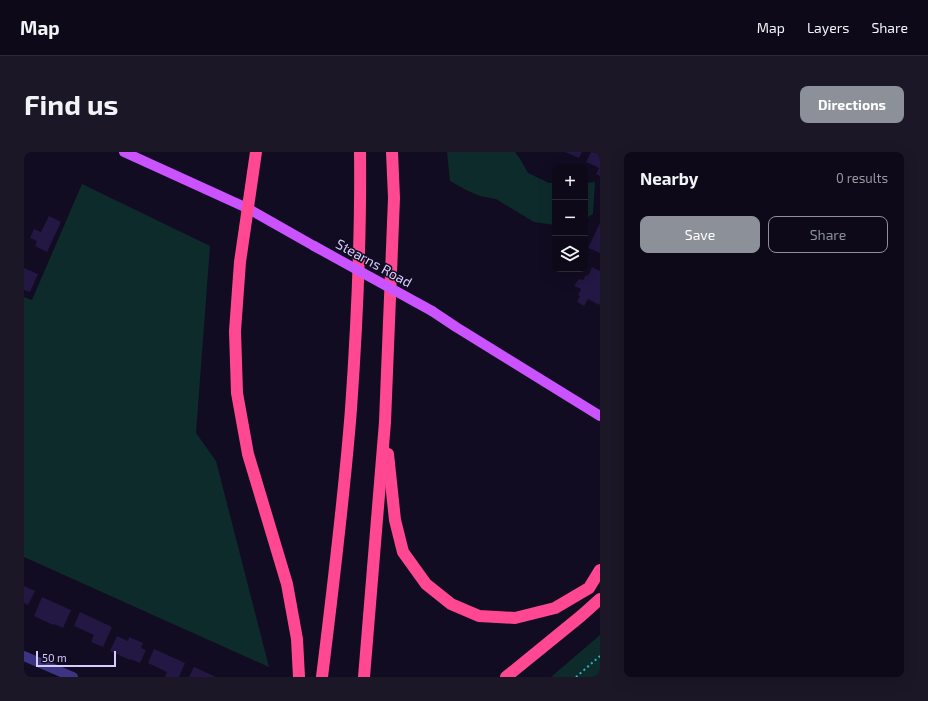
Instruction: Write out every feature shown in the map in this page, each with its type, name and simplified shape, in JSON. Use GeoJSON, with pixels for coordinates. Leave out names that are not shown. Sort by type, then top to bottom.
{"type":"FeatureCollection","features":[{"type":"Feature","properties":{"kind":"highway"},"geometry":{"type":"LineString","coordinates":[[256,152],[240,262],[235,331],[237,393],[248,454],[287,584],[297,640],[299,677]]}},
{"type":"Feature","properties":{"kind":"highway"},"geometry":{"type":"LineString","coordinates":[[322,677],[338,544],[351,410],[358,298],[361,203],[360,152]]}},
{"type":"Feature","properties":{"kind":"highway"},"geometry":{"type":"LineString","coordinates":[[364,677],[385,422],[394,198],[392,152]]}},
{"type":"Feature","properties":{"kind":"highway"},"geometry":{"type":"LineString","coordinates":[[385,422],[395,520],[403,552],[426,584],[451,604],[479,616],[516,618],[555,608],[589,588],[600,570]]}},
{"type":"Feature","properties":{"kind":"highway"},"geometry":{"type":"LineString","coordinates":[[506,677],[600,599]]}},
{"type":"Feature","properties":{"kind":"main road","name":"Stearns Road"},"geometry":{"type":"LineString","coordinates":[[124,152],[247,208],[432,311],[600,416]]}},
{"type":"Feature","properties":{"kind":"street"},"geometry":{"type":"LineString","coordinates":[[25,659],[73,677]]}},
{"type":"Feature","properties":{"kind":"path"},"geometry":{"type":"LineString","coordinates":[[576,677],[600,656]]}},
{"type":"Feature","properties":{"kind":"green space"},"geometry":{"type":"Polygon","coordinates":[[[447,152],[515,152],[528,173],[552,183],[552,225],[534,222],[496,199],[480,196],[450,181],[447,152]]]}},
{"type":"Feature","properties":{"kind":"green space"},"geometry":{"type":"Polygon","coordinates":[[[595,182],[593,214],[588,217],[588,200],[588,183],[595,182]]]}},
{"type":"Feature","properties":{"kind":"green space"},"geometry":{"type":"Polygon","coordinates":[[[82,184],[210,246],[196,433],[216,461],[269,667],[24,557],[24,297],[32,300],[82,184]]]}},
{"type":"Feature","properties":{"kind":"green space"},"geometry":{"type":"Polygon","coordinates":[[[600,635],[600,677],[551,677],[600,635]]]}},
{"type":"Feature","properties":{"kind":"building"},"geometry":{"type":"Polygon","coordinates":[[[565,152],[582,152],[579,158],[565,152]]]}},
{"type":"Feature","properties":{"kind":"building"},"geometry":{"type":"Polygon","coordinates":[[[591,152],[600,153],[600,176],[596,174],[599,168],[586,162],[591,152]]]}},
{"type":"Feature","properties":{"kind":"building"},"geometry":{"type":"Polygon","coordinates":[[[49,216],[61,222],[47,252],[35,246],[37,241],[30,238],[34,229],[41,232],[49,216]]]}},
{"type":"Feature","properties":{"kind":"building"},"geometry":{"type":"Polygon","coordinates":[[[600,223],[600,253],[588,248],[600,223]]]}},
{"type":"Feature","properties":{"kind":"building"},"geometry":{"type":"Polygon","coordinates":[[[592,267],[600,271],[600,303],[599,305],[588,299],[584,306],[577,302],[581,289],[574,286],[579,279],[583,280],[586,275],[588,276],[592,267]]]}},
{"type":"Feature","properties":{"kind":"building"},"geometry":{"type":"Polygon","coordinates":[[[24,268],[38,274],[30,292],[24,290],[24,268]]]}},
{"type":"Feature","properties":{"kind":"building"},"geometry":{"type":"Polygon","coordinates":[[[24,586],[35,591],[28,605],[24,603],[24,586]]]}},
{"type":"Feature","properties":{"kind":"building"},"geometry":{"type":"Polygon","coordinates":[[[42,597],[71,610],[63,628],[34,616],[42,597]]]}},
{"type":"Feature","properties":{"kind":"building"},"geometry":{"type":"Polygon","coordinates":[[[80,612],[112,627],[103,647],[91,642],[94,635],[74,626],[80,612]]]}},
{"type":"Feature","properties":{"kind":"building"},"geometry":{"type":"Polygon","coordinates":[[[117,636],[128,641],[129,637],[143,643],[141,648],[146,650],[140,663],[110,651],[117,636]]]}},
{"type":"Feature","properties":{"kind":"building"},"geometry":{"type":"Polygon","coordinates":[[[154,649],[185,663],[179,677],[165,677],[167,672],[148,663],[154,649]]]}},
{"type":"Feature","properties":{"kind":"building"},"geometry":{"type":"Polygon","coordinates":[[[194,667],[216,677],[189,677],[194,667]]]}}]}
